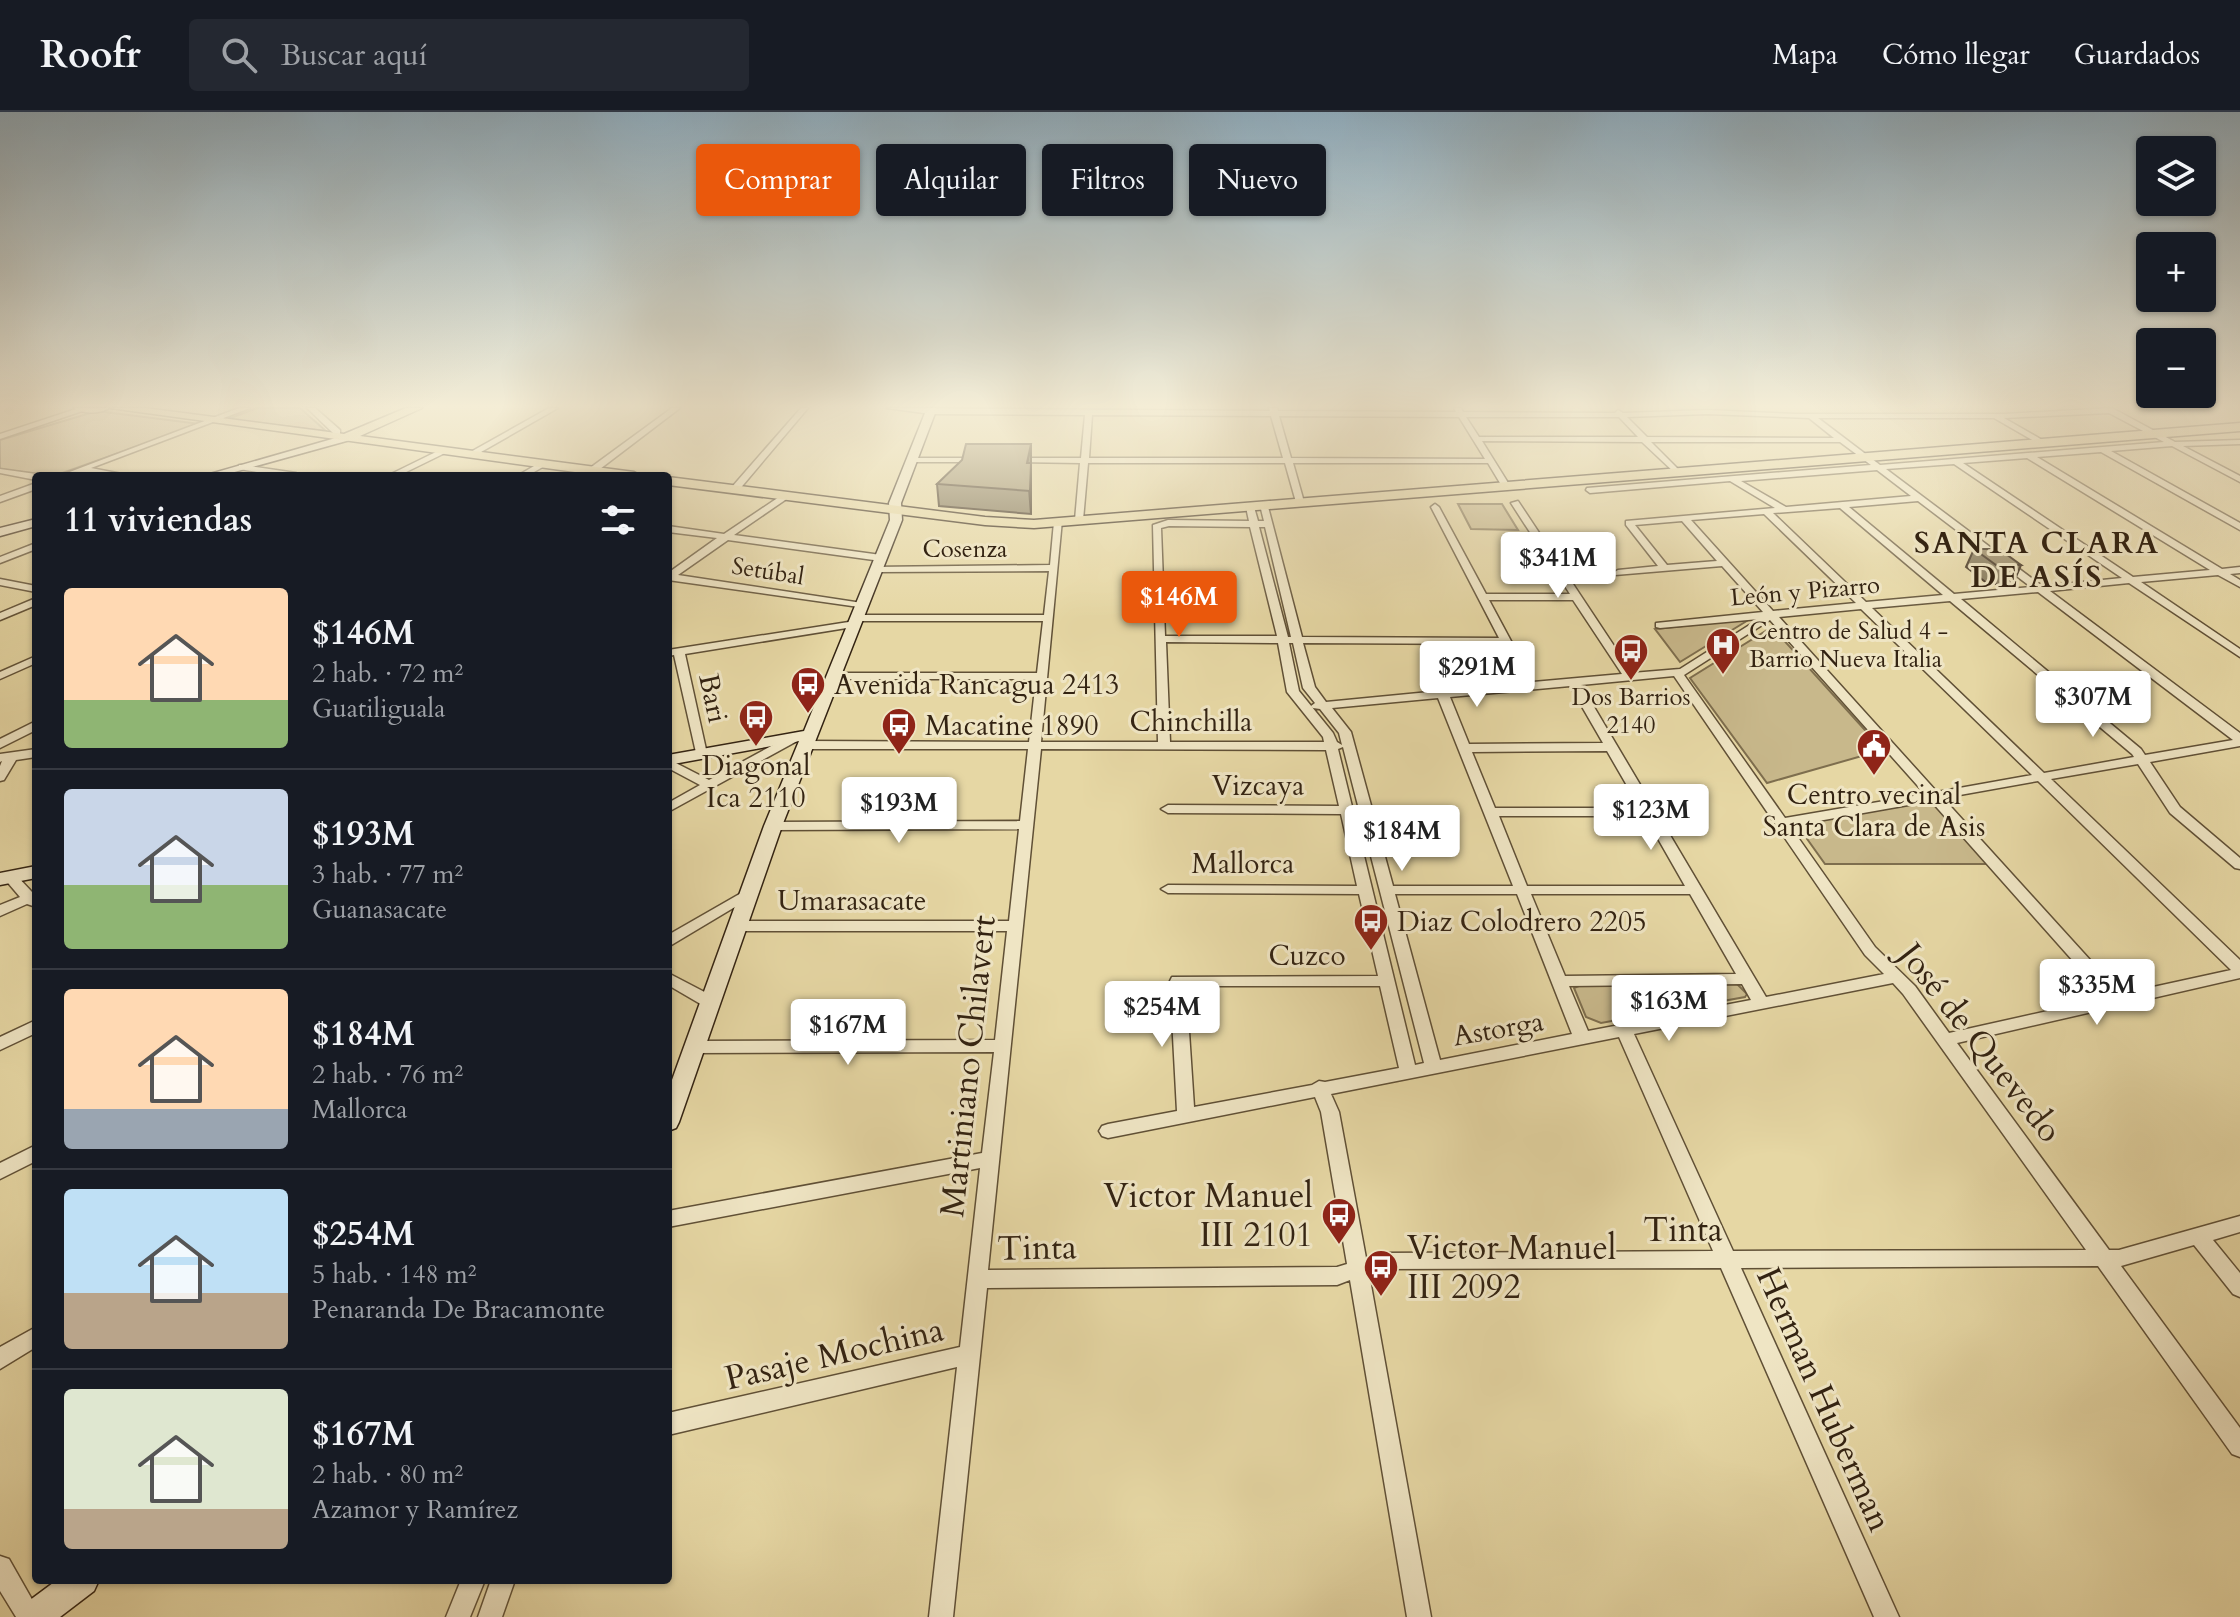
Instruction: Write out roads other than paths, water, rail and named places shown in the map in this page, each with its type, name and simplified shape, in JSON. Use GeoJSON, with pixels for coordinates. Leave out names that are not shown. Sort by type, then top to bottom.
{"type":"FeatureCollection","features":[{"type":"Feature","properties":{"kind":"main road"},"geometry":{"type":"LineString","coordinates":[[672,1110],[804,738],[835,676],[896,520],[894,510],[905,478]]}},
{"type":"Feature","properties":{"kind":"main road"},"geometry":{"type":"LineString","coordinates":[[672,481],[1011,523],[1059,522],[1600,478]]}},
{"type":"Feature","properties":{"kind":"main road"},"geometry":{"type":"LineString","coordinates":[[0,532],[32,523]]}},
{"type":"Feature","properties":{"kind":"main road"},"geometry":{"type":"LineString","coordinates":[[672,761],[804,738]]}},
{"type":"Feature","properties":{"kind":"main road"},"geometry":{"type":"LineString","coordinates":[[5,878],[32,873]]}},
{"type":"Feature","properties":{"kind":"main road"},"geometry":{"type":"LineString","coordinates":[[32,1617],[77,1584]]}},
{"type":"Feature","properties":{"kind":"street"},"geometry":{"type":"LineString","coordinates":[[735,489],[744,478]]}},
{"type":"Feature","properties":{"kind":"street"},"geometry":{"type":"LineString","coordinates":[[1079,520],[1082,478]]}},
{"type":"Feature","properties":{"kind":"street"},"geometry":{"type":"LineString","coordinates":[[1293,478],[1300,502]]}},
{"type":"Feature","properties":{"kind":"street"},"geometry":{"type":"LineString","coordinates":[[1501,478],[1506,486]]}},
{"type":"Feature","properties":{"kind":"street"},"geometry":{"type":"LineString","coordinates":[[1590,490],[1740,478]]}},
{"type":"Feature","properties":{"kind":"street"},"geometry":{"type":"LineString","coordinates":[[1894,478],[2240,741]]}},
{"type":"Feature","properties":{"kind":"street"},"geometry":{"type":"LineString","coordinates":[[1981,478],[2240,654]]}},
{"type":"Feature","properties":{"kind":"street"},"geometry":{"type":"LineString","coordinates":[[2066,478],[2240,584]]}},
{"type":"Feature","properties":{"kind":"street"},"geometry":{"type":"LineString","coordinates":[[2153,478],[2240,527]]}},
{"type":"Feature","properties":{"kind":"street"},"geometry":{"type":"LineString","coordinates":[[1731,479],[1783,510]]}},
{"type":"Feature","properties":{"kind":"street"},"geometry":{"type":"LineString","coordinates":[[0,499],[32,487]]}},
{"type":"Feature","properties":{"kind":"street"},"geometry":{"type":"LineString","coordinates":[[672,574],[785,496]]}},
{"type":"Feature","properties":{"kind":"street"},"geometry":{"type":"LineString","coordinates":[[1664,568],[1629,523],[1920,498]]}},
{"type":"Feature","properties":{"kind":"street"},"geometry":{"type":"LineString","coordinates":[[1515,503],[1629,677]]}},
{"type":"Feature","properties":{"kind":"street"},"geometry":{"type":"LineString","coordinates":[[1842,505],[2144,760],[2175,810],[2240,865]]}},
{"type":"Feature","properties":{"kind":"street"},"geometry":{"type":"LineString","coordinates":[[1257,506],[1255,524],[1293,692],[1326,731],[1331,746],[1408,1071]]}},
{"type":"Feature","properties":{"kind":"street"},"geometry":{"type":"LineString","coordinates":[[1257,506],[1268,524],[1309,688],[1342,727],[1348,746],[1433,1066]]}},
{"type":"Feature","properties":{"kind":"street"},"geometry":{"type":"LineString","coordinates":[[1435,507],[1530,687]]}},
{"type":"Feature","properties":{"kind":"street"},"geometry":{"type":"LineString","coordinates":[[1766,511],[2240,971]]}},
{"type":"Feature","properties":{"kind":"street"},"geometry":{"type":"LineString","coordinates":[[1683,517],[2119,1002]]}},
{"type":"Feature","properties":{"kind":"street","name":"Martiniano Chilavert"},"geometry":{"type":"LineString","coordinates":[[941,1617],[1059,522]]}},
{"type":"Feature","properties":{"kind":"street"},"geometry":{"type":"LineString","coordinates":[[1164,745],[1156,527],[1160,524],[1268,524]]}},
{"type":"Feature","properties":{"kind":"street","name":"Cosenza"},"geometry":{"type":"LineString","coordinates":[[672,530],[879,564],[1054,568]]}},
{"type":"Feature","properties":{"kind":"street"},"geometry":{"type":"LineString","coordinates":[[0,560],[32,548]]}},
{"type":"Feature","properties":{"kind":"street"},"geometry":{"type":"LineString","coordinates":[[1618,573],[1724,563]]}},
{"type":"Feature","properties":{"kind":"street","name":"León y Pizarro"},"geometry":{"type":"LineString","coordinates":[[1660,625],[2240,570]]}},
{"type":"Feature","properties":{"kind":"street","name":"Setúbal"},"geometry":{"type":"LineString","coordinates":[[672,578],[858,616],[1048,618]]}},
{"type":"Feature","properties":{"kind":"street"},"geometry":{"type":"LineString","coordinates":[[0,582],[32,588]]}},
{"type":"Feature","properties":{"kind":"street"},"geometry":{"type":"LineString","coordinates":[[1484,597],[1576,597]]}},
{"type":"Feature","properties":{"kind":"street"},"geometry":{"type":"LineString","coordinates":[[0,617],[32,603]]}},
{"type":"Feature","properties":{"kind":"street"},"geometry":{"type":"LineString","coordinates":[[1305,707],[1677,673],[1687,671],[1771,615]]}},
{"type":"Feature","properties":{"kind":"street"},"geometry":{"type":"LineString","coordinates":[[674,652],[858,616]]}},
{"type":"Feature","properties":{"kind":"street"},"geometry":{"type":"LineString","coordinates":[[1161,639],[1506,641]]}},
{"type":"Feature","properties":{"kind":"street","name":"Bari"},"geometry":{"type":"LineString","coordinates":[[674,652],[701,754]]}},
{"type":"Feature","properties":{"kind":"street"},"geometry":{"type":"LineString","coordinates":[[0,676],[32,661]]}},
{"type":"Feature","properties":{"kind":"street","name":"José de Quevedo"},"geometry":{"type":"LineString","coordinates":[[1677,673],[1870,951],[1897,977],[1945,1040],[2240,1446]]}},
{"type":"Feature","properties":{"kind":"street"},"geometry":{"type":"LineString","coordinates":[[835,676],[1042,676]]}},
{"type":"Feature","properties":{"kind":"street"},"geometry":{"type":"LineString","coordinates":[[1574,683],[1761,1003]]}},
{"type":"Feature","properties":{"kind":"street"},"geometry":{"type":"LineString","coordinates":[[1443,695],[1583,1040]]}},
{"type":"Feature","properties":{"kind":"street"},"geometry":{"type":"LineString","coordinates":[[0,744],[32,727]]}},
{"type":"Feature","properties":{"kind":"street"},"geometry":{"type":"LineString","coordinates":[[672,806],[804,738]]}},
{"type":"Feature","properties":{"kind":"street","name":"Chinchilla"},"geometry":{"type":"LineString","coordinates":[[804,738],[1035,745],[1348,746]]}},
{"type":"Feature","properties":{"kind":"street"},"geometry":{"type":"LineString","coordinates":[[1782,823],[2240,741]]}},
{"type":"Feature","properties":{"kind":"street"},"geometry":{"type":"LineString","coordinates":[[1464,748],[1611,747]]}},
{"type":"Feature","properties":{"kind":"street"},"geometry":{"type":"LineString","coordinates":[[0,777],[6,758],[32,754]]}},
{"type":"Feature","properties":{"kind":"street"},"geometry":{"type":"LineString","coordinates":[[672,764],[709,785]]}},
{"type":"Feature","properties":{"kind":"street","name":"Vizcaya"},"geometry":{"type":"LineString","coordinates":[[1168,809],[1347,810]]}},
{"type":"Feature","properties":{"kind":"street"},"geometry":{"type":"LineString","coordinates":[[1491,812],[1649,812]]}},
{"type":"Feature","properties":{"kind":"street"},"geometry":{"type":"LineString","coordinates":[[773,826],[1026,825]]}},
{"type":"Feature","properties":{"kind":"street"},"geometry":{"type":"LineString","coordinates":[[5,878],[32,898]]}},
{"type":"Feature","properties":{"kind":"street","name":"Mallorca"},"geometry":{"type":"LineString","coordinates":[[1168,889],[1366,890]]}},
{"type":"Feature","properties":{"kind":"street"},"geometry":{"type":"LineString","coordinates":[[1387,890],[1695,890]]}},
{"type":"Feature","properties":{"kind":"street"},"geometry":{"type":"LineString","coordinates":[[672,940],[750,892]]}},
{"type":"Feature","properties":{"kind":"street"},"geometry":{"type":"LineString","coordinates":[[0,911],[32,900]]}},
{"type":"Feature","properties":{"kind":"street","name":"Umarasacate"},"geometry":{"type":"LineString","coordinates":[[737,926],[1015,926]]}},
{"type":"Feature","properties":{"kind":"street"},"geometry":{"type":"LineString","coordinates":[[1945,1040],[2119,1002],[2240,971]]}},
{"type":"Feature","properties":{"kind":"street","name":"Astorga"},"geometry":{"type":"LineString","coordinates":[[1108,1131],[1319,1087],[1583,1040],[1897,977]]}},
{"type":"Feature","properties":{"kind":"street"},"geometry":{"type":"LineString","coordinates":[[1559,981],[1747,979]]}},
{"type":"Feature","properties":{"kind":"street"},"geometry":{"type":"LineString","coordinates":[[672,980],[710,1002]]}},
{"type":"Feature","properties":{"kind":"street","name":"Cuzco"},"geometry":{"type":"LineString","coordinates":[[1186,1114],[1178,981],[1387,981]]}},
{"type":"Feature","properties":{"kind":"street"},"geometry":{"type":"LineString","coordinates":[[0,1044],[32,1028]]}},
{"type":"Feature","properties":{"kind":"street","name":"Herman Huberman"},"geometry":{"type":"LineString","coordinates":[[1625,1032],[1887,1617]]}},
{"type":"Feature","properties":{"kind":"street"},"geometry":{"type":"LineString","coordinates":[[694,1047],[1002,1046]]}},
{"type":"Feature","properties":{"kind":"street"},"geometry":{"type":"LineString","coordinates":[[1319,1087],[1330,1112],[1419,1617]]}},
{"type":"Feature","properties":{"kind":"street"},"geometry":{"type":"LineString","coordinates":[[0,1172],[32,1154]]}},
{"type":"Feature","properties":{"kind":"street"},"geometry":{"type":"LineString","coordinates":[[672,1218],[989,1159]]}},
{"type":"Feature","properties":{"kind":"street","name":"Tinta"},"geometry":{"type":"LineString","coordinates":[[976,1279],[1337,1276],[1382,1261],[2119,1258],[2240,1224]]}},
{"type":"Feature","properties":{"kind":"street"},"geometry":{"type":"LineString","coordinates":[[2198,1236],[2240,1288]]}},
{"type":"Feature","properties":{"kind":"street"},"geometry":{"type":"LineString","coordinates":[[0,1359],[32,1339]]}},
{"type":"Feature","properties":{"kind":"street","name":"Pasaje Mochina"},"geometry":{"type":"LineString","coordinates":[[672,1423],[968,1355]]}},
{"type":"Feature","properties":{"kind":"street"},"geometry":{"type":"LineString","coordinates":[[0,1568],[32,1617]]}},
{"type":"Feature","properties":{"kind":"street"},"geometry":{"type":"LineString","coordinates":[[458,1617],[471,1584]]}},
{"type":"Feature","properties":{"kind":"street"},"geometry":{"type":"LineString","coordinates":[[490,1617],[502,1584]]}},
{"type":"Feature","properties":{"kind":"place","name":"Centro de Salud 4 - Barrio Nueva Italia"},"geometry":{"type":"Point","coordinates":[1723,676]}},
{"type":"Feature","properties":{"kind":"place","name":"Dos Barrios 2140"},"geometry":{"type":"Point","coordinates":[1631,682]}},
{"type":"Feature","properties":{"kind":"place","name":"Avenida Rancagua 2413"},"geometry":{"type":"Point","coordinates":[808,715]}},
{"type":"Feature","properties":{"kind":"place","name":"Diagonal Ica 2110"},"geometry":{"type":"Point","coordinates":[756,748]}},
{"type":"Feature","properties":{"kind":"place","name":"Macatine 1890"},"geometry":{"type":"Point","coordinates":[899,756]}},
{"type":"Feature","properties":{"kind":"place","name":"Centro vecinal Santa Clara de Asis"},"geometry":{"type":"Point","coordinates":[1874,777]}},
{"type":"Feature","properties":{"kind":"place","name":"Diaz Colodrero 2205"},"geometry":{"type":"Point","coordinates":[1371,952]}},
{"type":"Feature","properties":{"kind":"place","name":"Victor Manuel III 2101"},"geometry":{"type":"Point","coordinates":[1339,1246]}},
{"type":"Feature","properties":{"kind":"place","name":"Victor Manuel III 2092"},"geometry":{"type":"Point","coordinates":[1381,1298]}},
{"type":"Feature","properties":{"kind":"district","name":"SANTA CLARA DE ASÍS"},"geometry":{"type":"Point","coordinates":[2037,560]}}]}
